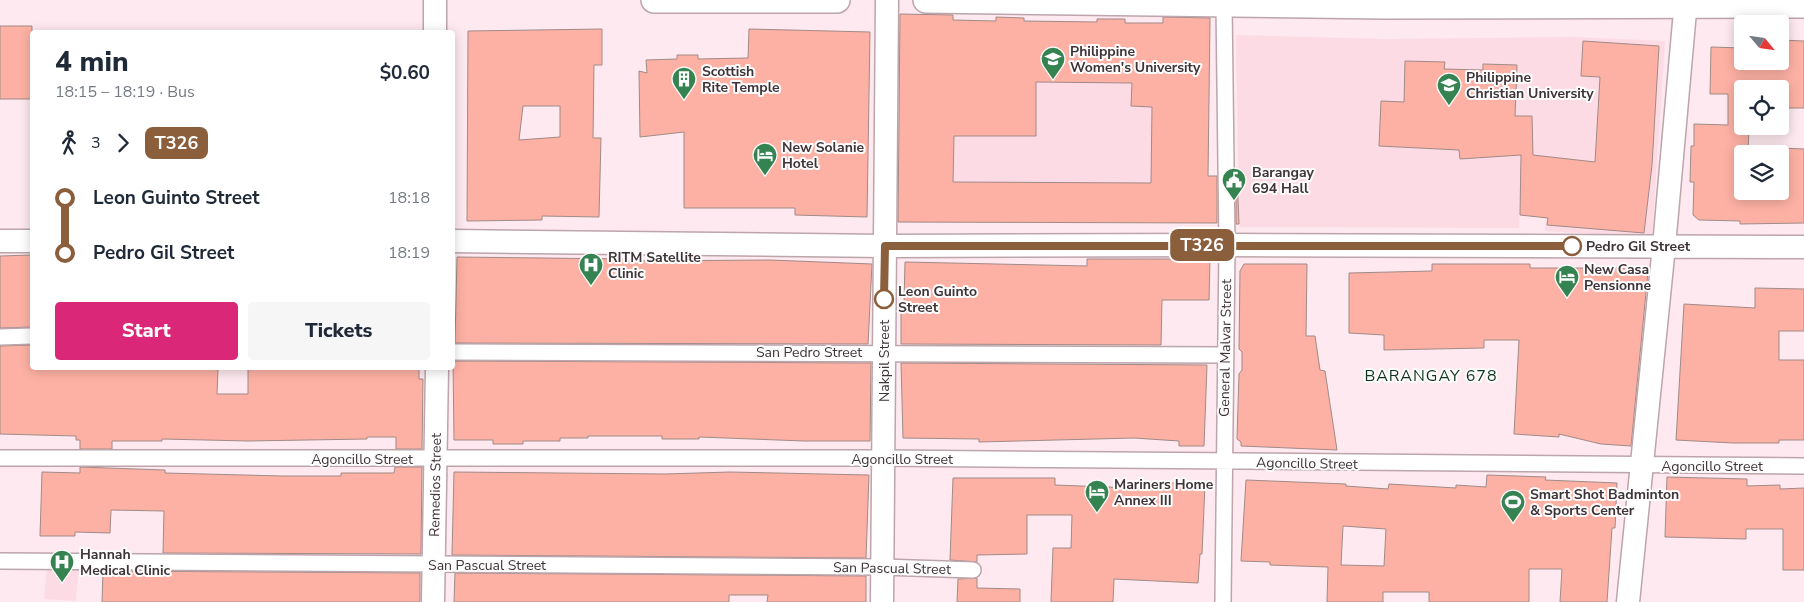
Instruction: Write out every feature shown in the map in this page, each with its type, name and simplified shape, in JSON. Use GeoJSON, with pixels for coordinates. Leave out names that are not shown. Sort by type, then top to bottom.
{"type":"FeatureCollection","features":[{"type":"Feature","properties":{"kind":"main road"},"geometry":{"type":"LineString","coordinates":[[654,0],[837,0]]}},
{"type":"Feature","properties":{"kind":"main road"},"geometry":{"type":"LineString","coordinates":[[926,0],[1224,4],[1685,3],[1804,5]]}},
{"type":"Feature","properties":{"kind":"street"},"geometry":{"type":"LineString","coordinates":[[435,0],[435,30]]}},
{"type":"Feature","properties":{"kind":"street","name":"Nakpil Street"},"geometry":{"type":"LineString","coordinates":[[882,602],[887,0]]}},
{"type":"Feature","properties":{"kind":"street"},"geometry":{"type":"LineString","coordinates":[[1628,602],[1664,246],[1685,3]]}},
{"type":"Feature","properties":{"kind":"street","name":"General Malvar Street"},"geometry":{"type":"LineString","coordinates":[[1223,602],[1227,245],[1224,4]]}},
{"type":"Feature","properties":{"kind":"street"},"geometry":{"type":"LineString","coordinates":[[0,241],[30,241]]}},
{"type":"Feature","properties":{"kind":"street"},"geometry":{"type":"LineString","coordinates":[[455,241],[885,246],[1804,247]]}},
{"type":"Feature","properties":{"kind":"street"},"geometry":{"type":"LineString","coordinates":[[0,337],[30,336]]}},
{"type":"Feature","properties":{"kind":"street","name":"San Pedro Street"},"geometry":{"type":"LineString","coordinates":[[455,352],[884,352],[1226,355]]}},
{"type":"Feature","properties":{"kind":"street","name":"Remedios Street"},"geometry":{"type":"LineString","coordinates":[[433,602],[437,459],[437,370]]}},
{"type":"Feature","properties":{"kind":"street","name":"Agoncillo Street"},"geometry":{"type":"LineString","coordinates":[[0,458],[884,458],[1804,466]]}},
{"type":"Feature","properties":{"kind":"street","name":"San Pascual Street"},"geometry":{"type":"LineString","coordinates":[[0,561],[882,567],[973,570]]}},
{"type":"Feature","properties":{"kind":"shaded area","name":"Philippine Women's University"},"geometry":{"type":"Polygon","coordinates":[[[898,14],[953,14],[953,20],[996,21],[996,17],[1024,18],[1024,21],[1096,22],[1097,18],[1125,19],[1125,23],[1163,23],[1163,16],[1210,17],[1208,223],[896,222],[898,14]]]}},
{"type":"Feature","properties":{"kind":"shaded area","name":"Philippine Christian University"},"geometry":{"type":"Polygon","coordinates":[[[1236,35],[1385,39],[1574,37],[1665,41],[1652,238],[1545,231],[1548,172],[1521,173],[1519,228],[1239,227],[1236,35]]]}},
{"type":"Feature","properties":{"kind":"shaded area","name":"Hannah Medical Clinic"},"geometry":{"type":"Polygon","coordinates":[[[47,565],[79,567],[76,601],[44,599],[47,565]]]}},
{"type":"Feature","properties":{"kind":"building","name":"Philippine Women's University"},"geometry":{"type":"Polygon","coordinates":[[[900,14],[953,15],[953,20],[996,21],[996,17],[1024,18],[1024,21],[1097,22],[1097,19],[1125,19],[1125,23],[1163,23],[1163,17],[1210,18],[1208,176],[1217,176],[1217,223],[898,222],[900,14]],[[1036,82],[1036,136],[954,136],[953,182],[1151,183],[1152,107],[1131,106],[1132,83],[1036,82]]]}},
{"type":"Feature","properties":{"kind":"building"},"geometry":{"type":"Polygon","coordinates":[[[0,26],[32,26],[32,30],[30,30],[30,99],[0,99],[0,26]]]}},
{"type":"Feature","properties":{"kind":"building"},"geometry":{"type":"Polygon","coordinates":[[[602,29],[602,65],[594,65],[593,138],[601,138],[599,217],[542,216],[542,220],[467,221],[468,31],[602,29]],[[523,106],[519,140],[560,137],[560,106],[523,106]]]}},
{"type":"Feature","properties":{"kind":"building"},"geometry":{"type":"Polygon","coordinates":[[[749,29],[870,32],[867,217],[795,215],[795,208],[684,208],[684,132],[640,137],[639,71],[647,73],[646,60],[677,59],[677,55],[698,55],[698,59],[748,58],[749,29]]]}},
{"type":"Feature","properties":{"kind":"building"},"geometry":{"type":"Polygon","coordinates":[[[1789,40],[1804,41],[1804,108],[1789,108],[1789,80],[1734,80],[1734,135],[1749,135],[1748,145],[1734,145],[1734,200],[1789,200],[1789,148],[1804,149],[1804,223],[1740,224],[1740,221],[1699,220],[1693,215],[1694,182],[1690,182],[1691,146],[1694,146],[1694,124],[1728,125],[1728,94],[1710,94],[1711,47],[1734,48],[1734,70],[1789,70],[1789,40]]]}},
{"type":"Feature","properties":{"kind":"building"},"geometry":{"type":"Polygon","coordinates":[[[1583,41],[1659,46],[1652,165],[1644,233],[1547,225],[1548,218],[1520,215],[1521,155],[1460,159],[1459,150],[1379,146],[1381,101],[1404,102],[1405,61],[1445,62],[1444,69],[1483,70],[1483,64],[1517,65],[1515,116],[1532,116],[1533,155],[1595,162],[1600,77],[1581,76],[1583,41]]]}},
{"type":"Feature","properties":{"kind":"building"},"geometry":{"type":"Polygon","coordinates":[[[1237,175],[1239,224],[1236,224],[1237,175]]]}},
{"type":"Feature","properties":{"kind":"building"},"geometry":{"type":"Polygon","coordinates":[[[30,255],[30,327],[0,328],[0,256],[30,255]]]}},
{"type":"Feature","properties":{"kind":"building"},"geometry":{"type":"Polygon","coordinates":[[[457,257],[627,259],[627,261],[770,260],[872,264],[868,344],[455,343],[457,257]]]}},
{"type":"Feature","properties":{"kind":"building"},"geometry":{"type":"Polygon","coordinates":[[[1087,259],[1210,259],[1209,300],[1162,300],[1161,345],[901,344],[901,303],[904,303],[905,262],[1087,266],[1087,259]]]}},
{"type":"Feature","properties":{"kind":"building"},"geometry":{"type":"Polygon","coordinates":[[[1244,264],[1307,264],[1306,336],[1315,336],[1320,370],[1325,371],[1337,450],[1241,446],[1241,442],[1237,439],[1239,374],[1242,370],[1242,352],[1239,349],[1240,271],[1244,264]]]}},
{"type":"Feature","properties":{"kind":"building"},"geometry":{"type":"Polygon","coordinates":[[[1432,264],[1530,264],[1530,268],[1645,268],[1648,272],[1631,446],[1601,444],[1559,434],[1559,437],[1514,434],[1519,340],[1484,340],[1484,348],[1384,350],[1384,335],[1349,333],[1349,273],[1432,271],[1432,264]]]}},
{"type":"Feature","properties":{"kind":"building"},"geometry":{"type":"Polygon","coordinates":[[[1755,288],[1804,289],[1804,331],[1779,331],[1779,360],[1804,360],[1804,440],[1779,440],[1779,443],[1733,443],[1676,440],[1684,304],[1755,308],[1755,288]]]}},
{"type":"Feature","properties":{"kind":"building"},"geometry":{"type":"Polygon","coordinates":[[[30,345],[30,370],[218,370],[217,394],[248,394],[248,370],[419,370],[419,379],[423,379],[422,449],[396,449],[396,437],[367,437],[367,439],[248,441],[162,439],[162,441],[112,441],[112,449],[80,449],[80,440],[76,440],[76,436],[0,434],[0,346],[30,345]]]}},
{"type":"Feature","properties":{"kind":"building"},"geometry":{"type":"Polygon","coordinates":[[[455,361],[871,363],[870,441],[804,441],[699,437],[699,439],[662,439],[662,436],[588,436],[588,438],[560,438],[560,441],[523,441],[523,444],[493,444],[493,440],[454,440],[453,370],[455,370],[455,361]]]}},
{"type":"Feature","properties":{"kind":"building"},"geometry":{"type":"Polygon","coordinates":[[[901,363],[1207,365],[1204,446],[1179,446],[1179,441],[1134,438],[979,442],[979,439],[903,438],[901,363]]]}},
{"type":"Feature","properties":{"kind":"building"},"geometry":{"type":"Polygon","coordinates":[[[80,467],[165,470],[165,473],[341,476],[341,473],[394,473],[395,467],[422,467],[421,554],[163,553],[164,511],[111,510],[110,533],[75,532],[75,536],[40,536],[42,472],[80,473],[80,467]]]}},
{"type":"Feature","properties":{"kind":"building"},"geometry":{"type":"Polygon","coordinates":[[[454,472],[665,474],[730,472],[869,475],[866,558],[452,555],[454,472]]]}},
{"type":"Feature","properties":{"kind":"building"},"geometry":{"type":"Polygon","coordinates":[[[1487,475],[1546,477],[1545,480],[1617,483],[1615,528],[1612,528],[1607,602],[1560,602],[1562,569],[1529,569],[1529,602],[1429,602],[1429,592],[1383,592],[1383,602],[1327,602],[1328,567],[1270,565],[1270,562],[1241,561],[1246,480],[1346,484],[1346,486],[1388,489],[1389,484],[1456,488],[1456,485],[1486,487],[1487,475]],[[1343,526],[1341,565],[1384,566],[1386,529],[1343,526]]]}},
{"type":"Feature","properties":{"kind":"building"},"geometry":{"type":"Polygon","coordinates":[[[1667,477],[1747,479],[1747,486],[1780,485],[1780,489],[1804,488],[1804,570],[1783,570],[1783,529],[1746,529],[1746,539],[1665,537],[1667,477]]]}},
{"type":"Feature","properties":{"kind":"building"},"geometry":{"type":"Polygon","coordinates":[[[953,478],[1055,478],[1055,485],[1134,488],[1135,482],[1205,484],[1202,554],[1200,554],[1198,583],[1114,579],[1113,602],[1051,602],[1053,548],[1071,548],[1072,515],[1027,515],[1027,554],[977,555],[977,562],[950,560],[953,478]]]}},
{"type":"Feature","properties":{"kind":"building"},"geometry":{"type":"Polygon","coordinates":[[[103,571],[420,573],[420,602],[102,602],[103,571]]]}},
{"type":"Feature","properties":{"kind":"building"},"geometry":{"type":"Polygon","coordinates":[[[455,573],[866,576],[866,602],[767,602],[768,595],[729,595],[729,602],[454,602],[455,573]]]}},
{"type":"Feature","properties":{"kind":"building"},"geometry":{"type":"Polygon","coordinates":[[[977,578],[977,588],[1020,589],[1020,602],[957,602],[958,579],[977,578]]]}},
{"type":"Feature","properties":{"kind":"bus line","name":"T326"},"geometry":{"type":"LineString","coordinates":[[884,299],[885,246],[1572,246]]}},
{"type":"Feature","properties":{"kind":"place","name":"Philippine Women's University"},"geometry":{"type":"Point","coordinates":[1053,80]}},
{"type":"Feature","properties":{"kind":"place","name":"Scottish Rite Temple"},"geometry":{"type":"Point","coordinates":[684,100]}},
{"type":"Feature","properties":{"kind":"place","name":"Philippine Christian University"},"geometry":{"type":"Point","coordinates":[1449,106]}},
{"type":"Feature","properties":{"kind":"place","name":"New Solanie Hotel"},"geometry":{"type":"Point","coordinates":[765,176]}},
{"type":"Feature","properties":{"kind":"place","name":"Barangay 694 Hall"},"geometry":{"type":"Point","coordinates":[1234,201]}},
{"type":"Feature","properties":{"kind":"place","name":"Pedro Gil Street"},"geometry":{"type":"Point","coordinates":[1572,246]}},
{"type":"Feature","properties":{"kind":"place","name":"RITM Satellite Clinic"},"geometry":{"type":"Point","coordinates":[591,286]}},
{"type":"Feature","properties":{"kind":"place","name":"New Casa Pensionne"},"geometry":{"type":"Point","coordinates":[1567,298]}},
{"type":"Feature","properties":{"kind":"place","name":"Leon Guinto Street"},"geometry":{"type":"Point","coordinates":[884,299]}},
{"type":"Feature","properties":{"kind":"place","name":"Mariners Home Annex III"},"geometry":{"type":"Point","coordinates":[1097,513]}},
{"type":"Feature","properties":{"kind":"place","name":"Smart Shot Badminton & Sports Center"},"geometry":{"type":"Point","coordinates":[1513,523]}},
{"type":"Feature","properties":{"kind":"place","name":"Hannah Medical Clinic"},"geometry":{"type":"Point","coordinates":[62,583]}},
{"type":"Feature","properties":{"kind":"district","name":"BARANGAY 678"},"geometry":{"type":"Point","coordinates":[1431,375]}}]}
